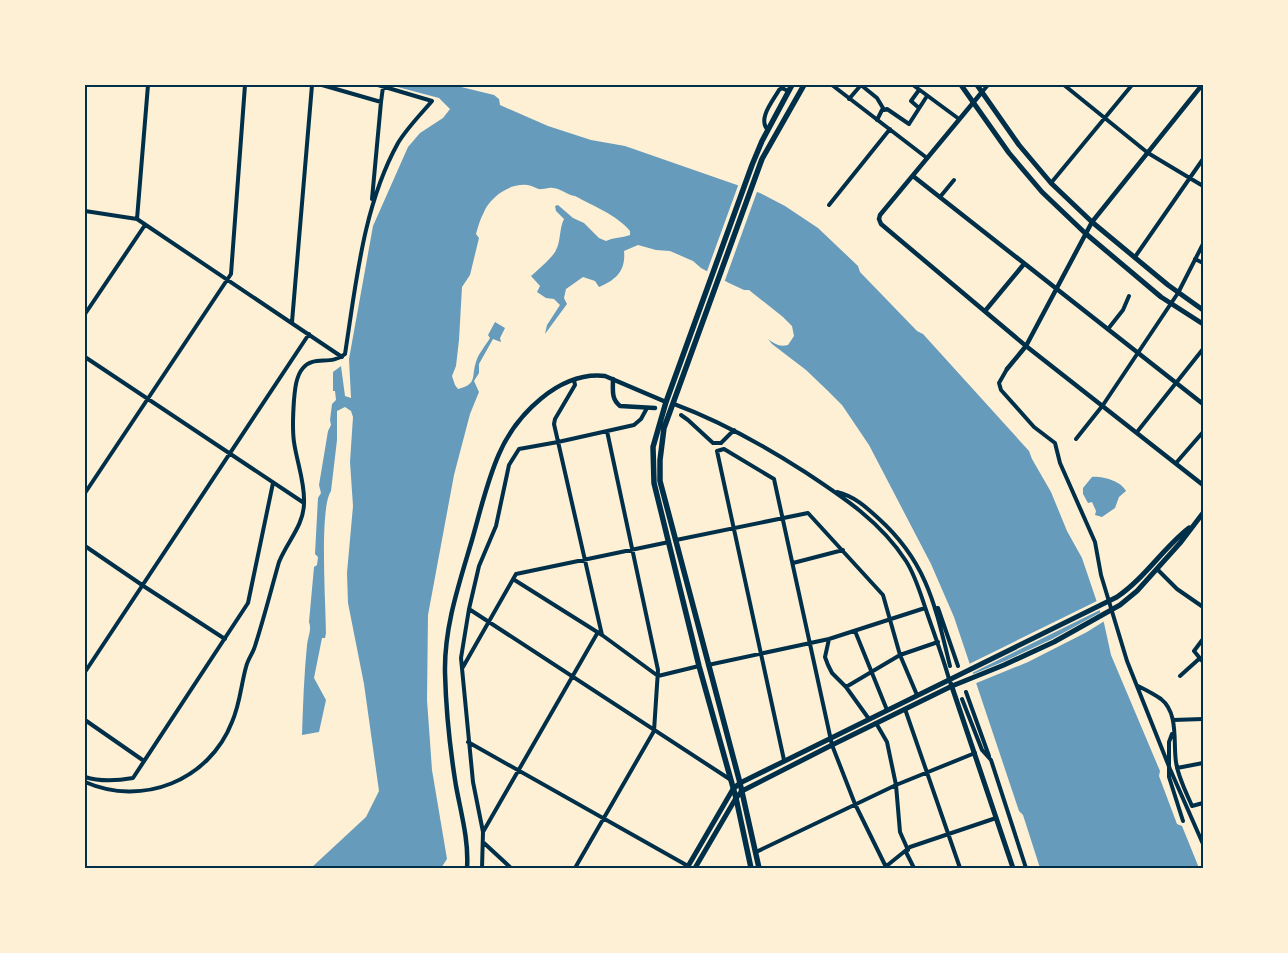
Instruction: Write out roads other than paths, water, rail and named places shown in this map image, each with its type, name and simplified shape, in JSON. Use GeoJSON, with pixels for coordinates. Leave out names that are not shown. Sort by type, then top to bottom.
{"type":"FeatureCollection","features":[{"type":"Feature","properties":{"kind":"highway"},"geometry":{"type":"LineString","coordinates":[[760,868],[740,783],[708,665],[654,483],[653,447],[666,402],[768,130],[792,85]]}},
{"type":"Feature","properties":{"kind":"highway"},"geometry":{"type":"LineString","coordinates":[[752,868],[736,798],[700,666],[660,481],[660,460],[664,428],[675,401],[752,174],[804,85]]}},
{"type":"Feature","properties":{"kind":"main road"},"geometry":{"type":"LineString","coordinates":[[961,85],[1009,153],[1042,192],[1085,233],[1171,304],[1203,324]]}},
{"type":"Feature","properties":{"kind":"main road"},"geometry":{"type":"LineString","coordinates":[[977,85],[1018,145],[1051,183],[1092,222],[1178,293],[1203,310]]}},
{"type":"Feature","properties":{"kind":"main road"},"geometry":{"type":"LineString","coordinates":[[695,868],[742,791],[952,686],[1054,642],[1111,611],[1129,598],[1157,569],[1203,513]]}},
{"type":"Feature","properties":{"kind":"main road"},"geometry":{"type":"LineString","coordinates":[[687,867],[733,789],[740,783],[1108,602],[1130,588],[1176,538],[1194,524]]}},
{"type":"Feature","properties":{"kind":"main road"},"geometry":{"type":"LineString","coordinates":[[949,679],[1012,868]]}},
{"type":"Feature","properties":{"kind":"street"},"geometry":{"type":"LineString","coordinates":[[137,219],[148,85]]}},
{"type":"Feature","properties":{"kind":"street"},"geometry":{"type":"LineString","coordinates":[[85,493],[230,274],[245,85]]}},
{"type":"Feature","properties":{"kind":"street"},"geometry":{"type":"LineString","coordinates":[[292,322],[312,85]]}},
{"type":"Feature","properties":{"kind":"street"},"geometry":{"type":"LineString","coordinates":[[322,85],[381,102]]}},
{"type":"Feature","properties":{"kind":"street"},"geometry":{"type":"LineString","coordinates":[[85,782],[104,789],[126,792],[157,789],[186,776],[213,754],[232,722],[247,665],[255,648],[279,562],[284,549],[302,518],[304,486],[292,432],[296,384],[299,373],[305,365],[317,360],[332,361],[345,354],[360,258],[375,197],[399,142],[432,101],[378,85]]}},
{"type":"Feature","properties":{"kind":"street"},"geometry":{"type":"LineString","coordinates":[[832,85],[927,158]]}},
{"type":"Feature","properties":{"kind":"street"},"geometry":{"type":"LineString","coordinates":[[850,99],[861,85],[877,98],[884,110]]}},
{"type":"Feature","properties":{"kind":"street"},"geometry":{"type":"LineString","coordinates":[[913,85],[959,119]]}},
{"type":"Feature","properties":{"kind":"street"},"geometry":{"type":"LineString","coordinates":[[988,85],[880,215],[881,224],[1026,346],[1203,485]]}},
{"type":"Feature","properties":{"kind":"street"},"geometry":{"type":"LineString","coordinates":[[1064,85],[1148,153],[1203,186]]}},
{"type":"Feature","properties":{"kind":"street"},"geometry":{"type":"LineString","coordinates":[[1051,183],[1132,85]]}},
{"type":"Feature","properties":{"kind":"street"},"geometry":{"type":"LineString","coordinates":[[1201,86],[1092,222],[1055,288],[1026,346],[1007,369],[999,386],[1034,427],[1055,443],[1060,462],[1095,542],[1108,602],[1127,660],[1170,769],[1203,844]]}},
{"type":"Feature","properties":{"kind":"street"},"geometry":{"type":"LineString","coordinates":[[372,210],[381,102],[384,87]]}},
{"type":"Feature","properties":{"kind":"street"},"geometry":{"type":"LineString","coordinates":[[919,108],[910,101],[920,90]]}},
{"type":"Feature","properties":{"kind":"street"},"geometry":{"type":"LineString","coordinates":[[884,110],[887,109],[909,124],[927,96]]}},
{"type":"Feature","properties":{"kind":"street"},"geometry":{"type":"LineString","coordinates":[[877,120],[884,110]]}},
{"type":"Feature","properties":{"kind":"street"},"geometry":{"type":"LineString","coordinates":[[829,205],[890,129]]}},
{"type":"Feature","properties":{"kind":"street"},"geometry":{"type":"LineString","coordinates":[[1135,257],[1203,159]]}},
{"type":"Feature","properties":{"kind":"street"},"geometry":{"type":"LineString","coordinates":[[912,176],[1203,404]]}},
{"type":"Feature","properties":{"kind":"street"},"geometry":{"type":"LineString","coordinates":[[940,197],[954,180]]}},
{"type":"Feature","properties":{"kind":"street"},"geometry":{"type":"LineString","coordinates":[[85,211],[137,219],[342,357]]}},
{"type":"Feature","properties":{"kind":"street"},"geometry":{"type":"LineString","coordinates":[[85,314],[145,225]]}},
{"type":"Feature","properties":{"kind":"street"},"geometry":{"type":"LineString","coordinates":[[1076,439],[1102,405],[1171,304],[1203,244]]}},
{"type":"Feature","properties":{"kind":"street"},"geometry":{"type":"LineString","coordinates":[[1195,259],[1203,263]]}},
{"type":"Feature","properties":{"kind":"street"},"geometry":{"type":"LineString","coordinates":[[985,311],[1024,264]]}},
{"type":"Feature","properties":{"kind":"street"},"geometry":{"type":"LineString","coordinates":[[1108,329],[1123,310],[1129,296]]}},
{"type":"Feature","properties":{"kind":"street"},"geometry":{"type":"LineString","coordinates":[[85,672],[228,453],[309,334]]}},
{"type":"Feature","properties":{"kind":"street"},"geometry":{"type":"LineString","coordinates":[[1137,432],[1203,349]]}},
{"type":"Feature","properties":{"kind":"street"},"geometry":{"type":"LineString","coordinates":[[85,357],[304,503]]}},
{"type":"Feature","properties":{"kind":"street"},"geometry":{"type":"LineString","coordinates":[[467,868],[466,838],[450,743],[445,674],[448,635],[458,582],[494,467],[507,438],[537,403],[556,388],[574,380],[594,375],[614,380],[666,402]]}},
{"type":"Feature","properties":{"kind":"street"},"geometry":{"type":"LineString","coordinates":[[483,832],[572,677],[600,633],[554,424],[555,418],[575,385],[574,380]]}},
{"type":"Feature","properties":{"kind":"street"},"geometry":{"type":"LineString","coordinates":[[614,380],[612,394],[616,403],[620,406],[628,408],[655,408]]}},
{"type":"Feature","properties":{"kind":"street"},"geometry":{"type":"LineString","coordinates":[[675,401],[734,430],[786,460],[865,514],[892,542],[907,563],[917,584],[949,679]]}},
{"type":"Feature","properties":{"kind":"street"},"geometry":{"type":"LineString","coordinates":[[482,868],[483,832],[473,782],[461,658],[469,609],[479,566],[496,526],[509,465],[519,448],[558,442],[638,422],[647,408]]}},
{"type":"Feature","properties":{"kind":"street"},"geometry":{"type":"LineString","coordinates":[[680,415],[713,443],[721,443],[734,430]]}},
{"type":"Feature","properties":{"kind":"street"},"geometry":{"type":"LineString","coordinates":[[575,868],[654,731],[658,676],[607,431]]}},
{"type":"Feature","properties":{"kind":"street"},"geometry":{"type":"LineString","coordinates":[[1176,463],[1203,432]]}},
{"type":"Feature","properties":{"kind":"street"},"geometry":{"type":"LineString","coordinates":[[784,760],[717,451],[724,449],[774,479],[832,745],[855,804],[885,867],[910,847],[996,818]]}},
{"type":"Feature","properties":{"kind":"street"},"geometry":{"type":"LineString","coordinates":[[85,777],[98,781],[118,781],[133,778],[225,639],[248,603],[273,483]]}},
{"type":"Feature","properties":{"kind":"street"},"geometry":{"type":"LineString","coordinates":[[835,492],[862,503],[890,528],[902,543],[927,583],[950,666]]}},
{"type":"Feature","properties":{"kind":"street"},"geometry":{"type":"LineString","coordinates":[[463,667],[516,574],[808,513],[882,595],[900,655],[917,695]]}},
{"type":"Feature","properties":{"kind":"street"},"geometry":{"type":"LineString","coordinates":[[85,546],[225,639]]}},
{"type":"Feature","properties":{"kind":"street"},"geometry":{"type":"LineString","coordinates":[[793,563],[843,550]]}},
{"type":"Feature","properties":{"kind":"street"},"geometry":{"type":"LineString","coordinates":[[1157,569],[1177,589],[1203,607]]}},
{"type":"Feature","properties":{"kind":"street"},"geometry":{"type":"LineString","coordinates":[[513,579],[600,633],[658,676],[700,666]]}},
{"type":"Feature","properties":{"kind":"street"},"geometry":{"type":"LineString","coordinates":[[708,665],[810,644],[925,608]]}},
{"type":"Feature","properties":{"kind":"street"},"geometry":{"type":"LineString","coordinates":[[935,609],[938,608],[942,617],[958,666]]}},
{"type":"Feature","properties":{"kind":"street"},"geometry":{"type":"LineString","coordinates":[[469,609],[731,780]]}},
{"type":"Feature","properties":{"kind":"street"},"geometry":{"type":"LineString","coordinates":[[856,631],[887,710]]}},
{"type":"Feature","properties":{"kind":"street"},"geometry":{"type":"LineString","coordinates":[[829,639],[825,657],[828,666],[870,719]]}},
{"type":"Feature","properties":{"kind":"street"},"geometry":{"type":"LineString","coordinates":[[1180,676],[1202,660],[1194,651],[1203,639]]}},
{"type":"Feature","properties":{"kind":"street"},"geometry":{"type":"LineString","coordinates":[[846,687],[900,655],[938,642]]}},
{"type":"Feature","properties":{"kind":"street"},"geometry":{"type":"LineString","coordinates":[[1138,686],[1163,700],[1170,709],[1173,720],[1177,768],[1192,806],[1203,803]]}},
{"type":"Feature","properties":{"kind":"street"},"geometry":{"type":"LineString","coordinates":[[966,692],[991,760],[1026,868]]}},
{"type":"Feature","properties":{"kind":"street"},"geometry":{"type":"LineString","coordinates":[[962,699],[982,750],[991,760]]}},
{"type":"Feature","properties":{"kind":"street"},"geometry":{"type":"LineString","coordinates":[[905,709],[960,868]]}},
{"type":"Feature","properties":{"kind":"street"},"geometry":{"type":"LineString","coordinates":[[1173,720],[1203,719]]}},
{"type":"Feature","properties":{"kind":"street"},"geometry":{"type":"LineString","coordinates":[[85,720],[144,761]]}},
{"type":"Feature","properties":{"kind":"street"},"geometry":{"type":"LineString","coordinates":[[876,723],[887,742],[896,784],[900,832],[914,868]]}},
{"type":"Feature","properties":{"kind":"street"},"geometry":{"type":"LineString","coordinates":[[1173,729],[1170,742],[1169,777],[1183,821]]}},
{"type":"Feature","properties":{"kind":"street"},"geometry":{"type":"LineString","coordinates":[[468,742],[687,867]]}},
{"type":"Feature","properties":{"kind":"street"},"geometry":{"type":"LineString","coordinates":[[756,852],[896,784],[975,753]]}},
{"type":"Feature","properties":{"kind":"street"},"geometry":{"type":"LineString","coordinates":[[1177,768],[1203,763]]}},
{"type":"Feature","properties":{"kind":"street"},"geometry":{"type":"LineString","coordinates":[[484,842],[511,868]]}},
{"type":"Feature","properties":{"kind":"water"},"geometry":{"type":"Polygon","coordinates":[[[390,85],[453,85],[494,95],[499,99],[500,105],[548,126],[591,140],[625,146],[760,193],[785,206],[818,228],[858,266],[860,272],[917,331],[923,334],[1029,451],[1051,492],[1067,531],[1082,558],[1104,623],[1111,655],[1160,771],[1159,776],[1177,824],[1182,826],[1199,868],[1040,868],[954,617],[931,564],[869,445],[842,405],[806,370],[768,339],[777,345],[788,345],[794,336],[792,326],[749,290],[744,290],[729,283],[701,268],[693,261],[670,251],[656,250],[638,245],[624,251],[623,264],[615,278],[599,287],[595,281],[583,277],[566,289],[564,298],[567,304],[545,334],[547,325],[560,305],[554,299],[546,298],[537,292],[540,286],[531,276],[555,253],[558,246],[564,219],[556,211],[555,206],[558,205],[573,218],[584,223],[599,238],[606,241],[630,235],[630,231],[612,216],[575,196],[556,189],[540,189],[529,185],[521,185],[514,186],[496,196],[487,206],[480,220],[476,234],[479,238],[470,275],[462,287],[459,340],[456,366],[452,376],[458,389],[469,385],[473,379],[477,359],[490,338],[488,335],[495,322],[505,328],[500,338],[501,342],[493,339],[479,364],[479,373],[474,381],[479,392],[470,414],[454,475],[428,615],[427,700],[432,770],[447,859],[441,868],[311,868],[366,817],[379,791],[364,684],[348,603],[347,573],[353,506],[350,462],[353,417],[351,411],[345,407],[337,411],[337,440],[331,491],[327,501],[324,537],[326,633],[325,638],[322,638],[314,678],[326,700],[319,732],[302,735],[309,622],[314,567],[317,565],[318,557],[315,554],[318,498],[321,493],[319,485],[328,431],[331,425],[332,404],[336,400],[335,391],[333,391],[333,372],[341,366],[345,396],[351,398],[349,359],[373,226],[408,147],[420,133],[443,118],[450,109],[439,98],[390,85]]]}},
{"type":"Feature","properties":{"kind":"water"},"geometry":{"type":"Polygon","coordinates":[[[1092,477],[1111,480],[1120,484],[1126,491],[1119,497],[1115,508],[1102,517],[1095,515],[1096,511],[1092,502],[1088,503],[1083,494],[1083,488],[1092,477]]]}}]}
